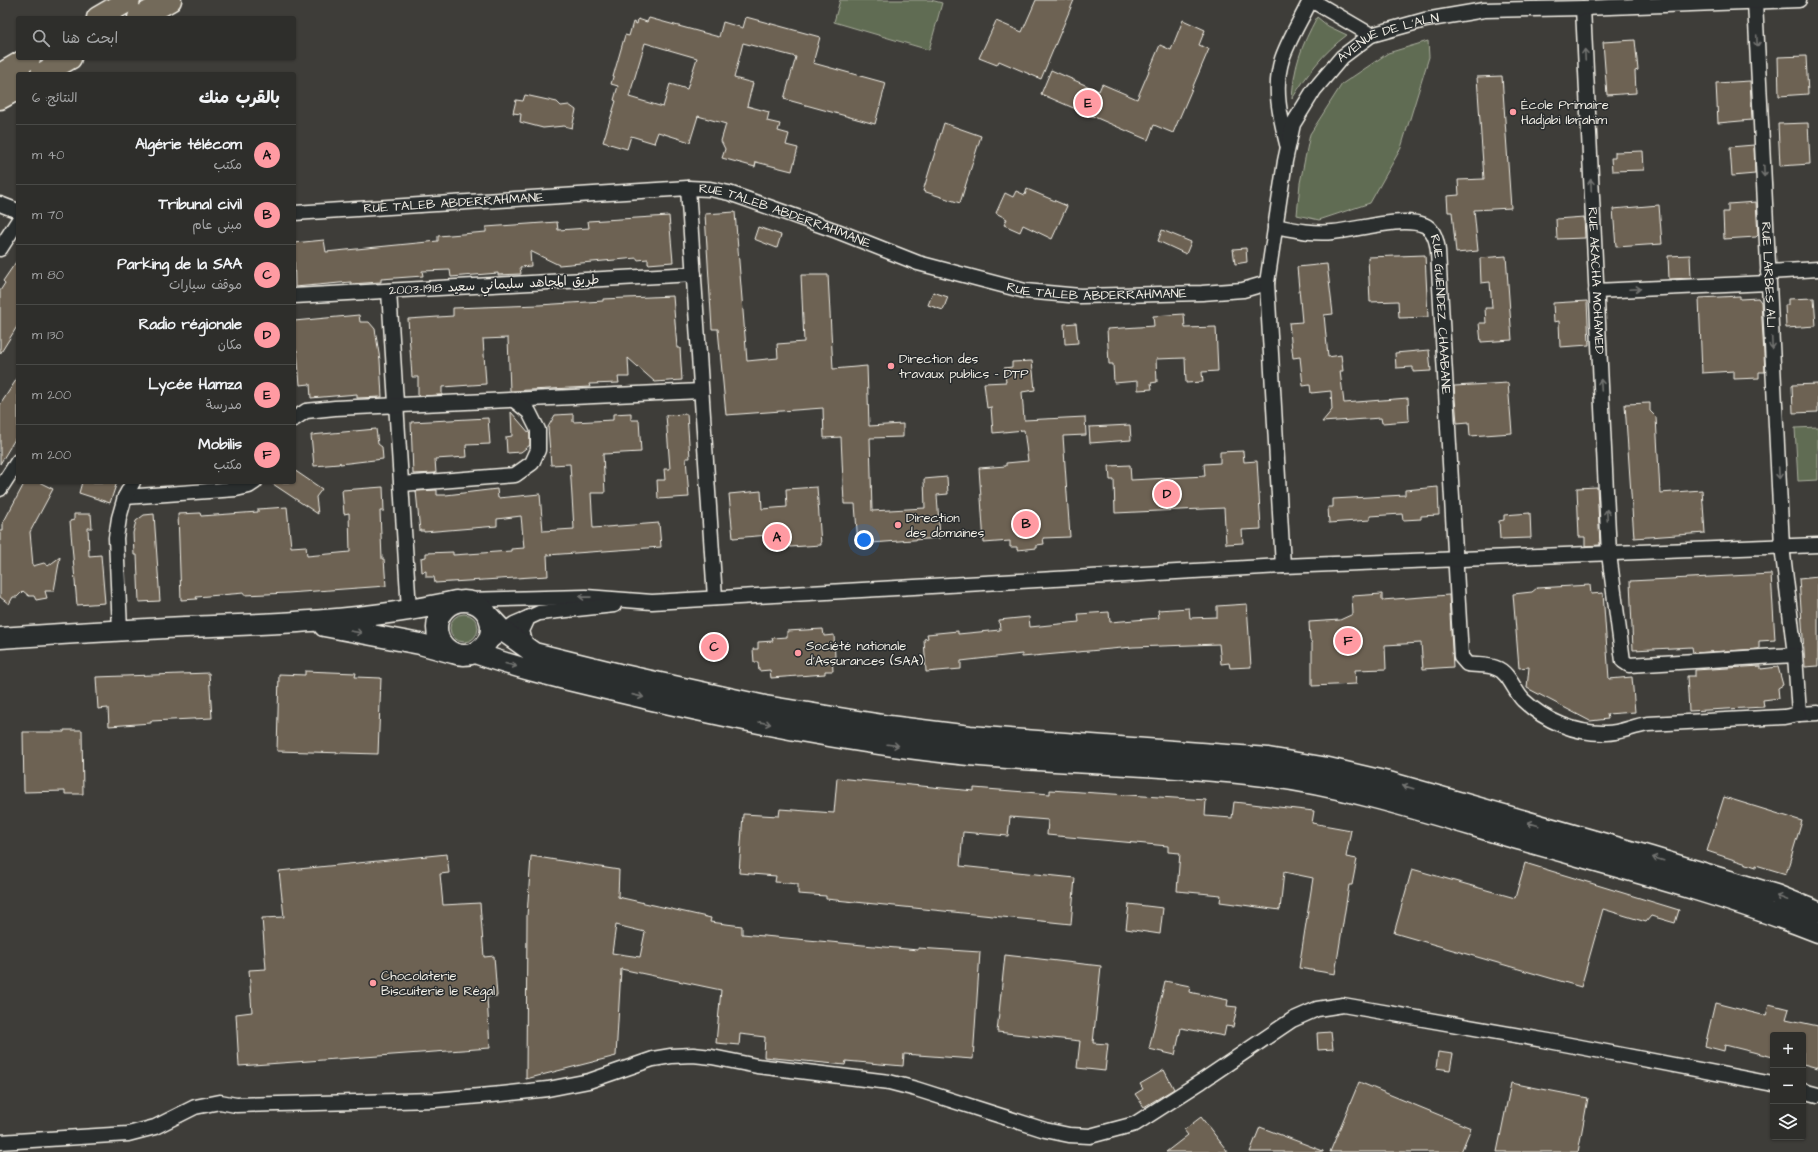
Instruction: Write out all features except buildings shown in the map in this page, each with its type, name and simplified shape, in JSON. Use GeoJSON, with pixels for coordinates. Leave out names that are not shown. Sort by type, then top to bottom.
{"type":"FeatureCollection","features":[{"type":"Feature","properties":{"kind":"main road"},"geometry":{"type":"LineString","coordinates":[[101,16],[129,0]]}},
{"type":"Feature","properties":{"kind":"main road"},"geometry":{"type":"LineString","coordinates":[[142,16],[170,0]]}},
{"type":"Feature","properties":{"kind":"main road"},"geometry":{"type":"LineString","coordinates":[[0,74],[24,60]]}},
{"type":"Feature","properties":{"kind":"main road"},"geometry":{"type":"LineString","coordinates":[[46,72],[66,60]]}},
{"type":"Feature","properties":{"kind":"main road"},"geometry":{"type":"LineString","coordinates":[[0,98],[16,89]]}},
{"type":"Feature","properties":{"kind":"main road"},"geometry":{"type":"LineString","coordinates":[[460,601],[442,611],[438,619],[438,637],[442,644],[449,650],[471,651],[488,640],[491,632],[487,614]]}},
{"type":"Feature","properties":{"kind":"main road"},"geometry":{"type":"LineString","coordinates":[[0,638],[120,630],[304,623],[409,610],[460,601],[478,605],[503,631],[534,653],[619,674],[765,706],[889,726],[970,736],[1268,758],[1328,768],[1392,783],[1651,857],[1776,895],[1818,912]]}},
{"type":"Feature","properties":{"kind":"main road"},"geometry":{"type":"LineString","coordinates":[[304,623],[420,644],[471,651],[507,664],[707,712],[855,741],[967,755],[1265,776],[1327,786],[1387,801],[1700,891],[1776,915],[1818,932]]}},
{"type":"Feature","properties":{"kind":"street"},"geometry":{"type":"LineString","coordinates":[[1288,146],[1280,112],[1278,79],[1282,60],[1311,0],[1371,35]]}},
{"type":"Feature","properties":{"kind":"street","name":"AVENUE DE L'ALN"},"geometry":{"type":"LineString","coordinates":[[1283,566],[1267,283],[1288,146],[1294,124],[1314,90],[1342,57],[1371,35],[1425,20],[1484,10],[1799,0]]}},
{"type":"Feature","properties":{"kind":"street","name":"RUE LARBES ALI"},"geometry":{"type":"LineString","coordinates":[[1755,2],[1782,546],[1795,655],[1799,714]]}},
{"type":"Feature","properties":{"kind":"street","name":"RUE AKACHA MOHAMED"},"geometry":{"type":"LineString","coordinates":[[1583,8],[1609,554],[1623,661],[1628,665],[1795,655]]}},
{"type":"Feature","properties":{"kind":"street"},"geometry":{"type":"LineString","coordinates":[[688,188],[708,515],[715,598]]}},
{"type":"Feature","properties":{"kind":"street","name":"RUE TALEB ABDERRAHMANE"},"geometry":{"type":"LineString","coordinates":[[296,213],[688,188],[710,189],[729,193],[837,231],[918,263],[1025,291],[1080,296],[1202,293],[1243,290],[1267,283]]}},
{"type":"Feature","properties":{"kind":"street"},"geometry":{"type":"LineString","coordinates":[[0,204],[16,210]]}},
{"type":"Feature","properties":{"kind":"street","name":"RUE GUENDEZ CHAABANE"},"geometry":{"type":"LineString","coordinates":[[1275,226],[1311,233],[1334,232],[1398,223],[1417,223],[1426,226],[1436,239],[1438,251],[1461,657],[1466,664],[1498,668],[1506,676],[1523,700],[1543,715],[1565,727],[1586,732],[1606,733],[1627,730],[1638,725],[1648,724],[1784,717],[1799,714],[1818,713]]}},
{"type":"Feature","properties":{"kind":"street"},"geometry":{"type":"LineString","coordinates":[[0,249],[16,224]]}},
{"type":"Feature","properties":{"kind":"street"},"geometry":{"type":"LineString","coordinates":[[1596,291],[1768,278],[1818,269]]}},
{"type":"Feature","properties":{"kind":"street","name":"طريق المجاهد سليماني سعيد 1918-2003"},"geometry":{"type":"LineString","coordinates":[[296,296],[694,274]]}},
{"type":"Feature","properties":{"kind":"street"},"geometry":{"type":"LineString","coordinates":[[389,291],[409,610]]}},
{"type":"Feature","properties":{"kind":"street"},"geometry":{"type":"LineString","coordinates":[[296,418],[306,411],[335,408],[701,391]]}},
{"type":"Feature","properties":{"kind":"street"},"geometry":{"type":"LineString","coordinates":[[402,484],[515,475],[532,464],[538,450],[538,430],[529,412],[514,400]]}},
{"type":"Feature","properties":{"kind":"street"},"geometry":{"type":"LineString","coordinates":[[0,489],[16,464]]}},
{"type":"Feature","properties":{"kind":"street"},"geometry":{"type":"LineString","coordinates":[[120,630],[116,538],[119,518],[125,497],[132,484]]}},
{"type":"Feature","properties":{"kind":"street"},"geometry":{"type":"LineString","coordinates":[[125,497],[236,489],[250,486],[252,484]]}},
{"type":"Feature","properties":{"kind":"street"},"geometry":{"type":"LineString","coordinates":[[471,651],[514,624],[539,613],[652,602],[1283,566],[1818,545]]}},
{"type":"Feature","properties":{"kind":"street"},"geometry":{"type":"LineString","coordinates":[[460,601],[586,596],[652,602]]}},
{"type":"Feature","properties":{"kind":"street"},"geometry":{"type":"LineString","coordinates":[[528,618],[522,631],[525,642],[534,653]]}},
{"type":"Feature","properties":{"kind":"street"},"geometry":{"type":"LineString","coordinates":[[0,1142],[128,1134],[155,1128],[195,1107],[220,1102],[236,1105],[436,1100],[548,1089],[589,1081],[652,1059],[693,1055],[712,1057],[757,1066],[889,1082],[1045,1130],[1069,1135],[1090,1136],[1136,1124],[1292,1020],[1317,1008],[1343,1005],[1549,1041],[1770,1083]]}},
{"type":"Feature","properties":{"kind":"street"},"geometry":{"type":"LineString","coordinates":[[1806,1092],[1818,1095]]}},
{"type":"Feature","properties":{"kind":"green space"},"geometry":{"type":"Polygon","coordinates":[[[840,0],[931,0],[942,3],[929,50],[834,22],[840,0]]]}},
{"type":"Feature","properties":{"kind":"green space"},"geometry":{"type":"Polygon","coordinates":[[[1317,17],[1328,26],[1347,35],[1316,64],[1292,99],[1294,76],[1299,56],[1317,17]]]}},
{"type":"Feature","properties":{"kind":"green space"},"geometry":{"type":"Polygon","coordinates":[[[1428,41],[1429,57],[1401,148],[1370,203],[1319,220],[1297,215],[1300,183],[1310,134],[1342,84],[1388,53],[1428,41]]]}},
{"type":"Feature","properties":{"kind":"green space"},"geometry":{"type":"Polygon","coordinates":[[[1818,427],[1818,480],[1798,481],[1795,428],[1818,427]]]}},
{"type":"Feature","properties":{"kind":"green space"},"geometry":{"type":"Polygon","coordinates":[[[464,614],[474,618],[478,628],[474,638],[464,642],[454,638],[450,628],[454,618],[464,614]]]}},
{"type":"Feature","properties":{"kind":"place","name":"Lycée Hamza"},"geometry":{"type":"Point","coordinates":[1088,103]}},
{"type":"Feature","properties":{"kind":"place","name":"École Primaire Hadjabi Ibrahim"},"geometry":{"type":"Point","coordinates":[1513,112]}},
{"type":"Feature","properties":{"kind":"place","name":"Direction des travaux publics - DTP"},"geometry":{"type":"Point","coordinates":[891,366]}},
{"type":"Feature","properties":{"kind":"place","name":"Radio régionale"},"geometry":{"type":"Point","coordinates":[1167,494]}},
{"type":"Feature","properties":{"kind":"place","name":"Tribunal civil"},"geometry":{"type":"Point","coordinates":[1026,524]}},
{"type":"Feature","properties":{"kind":"place","name":"Direction des domaines"},"geometry":{"type":"Point","coordinates":[898,525]}},
{"type":"Feature","properties":{"kind":"place","name":"Algérie télécom"},"geometry":{"type":"Point","coordinates":[777,537]}},
{"type":"Feature","properties":{"kind":"place","name":"Mobilis"},"geometry":{"type":"Point","coordinates":[1348,641]}},
{"type":"Feature","properties":{"kind":"place","name":"Parking de la SAA"},"geometry":{"type":"Point","coordinates":[714,647]}},
{"type":"Feature","properties":{"kind":"place","name":"Société nationale d'Assurances (SAA)"},"geometry":{"type":"Point","coordinates":[798,653]}},
{"type":"Feature","properties":{"kind":"place","name":"Chocolaterie Biscuiterie le Régal"},"geometry":{"type":"Point","coordinates":[373,983]}}]}
